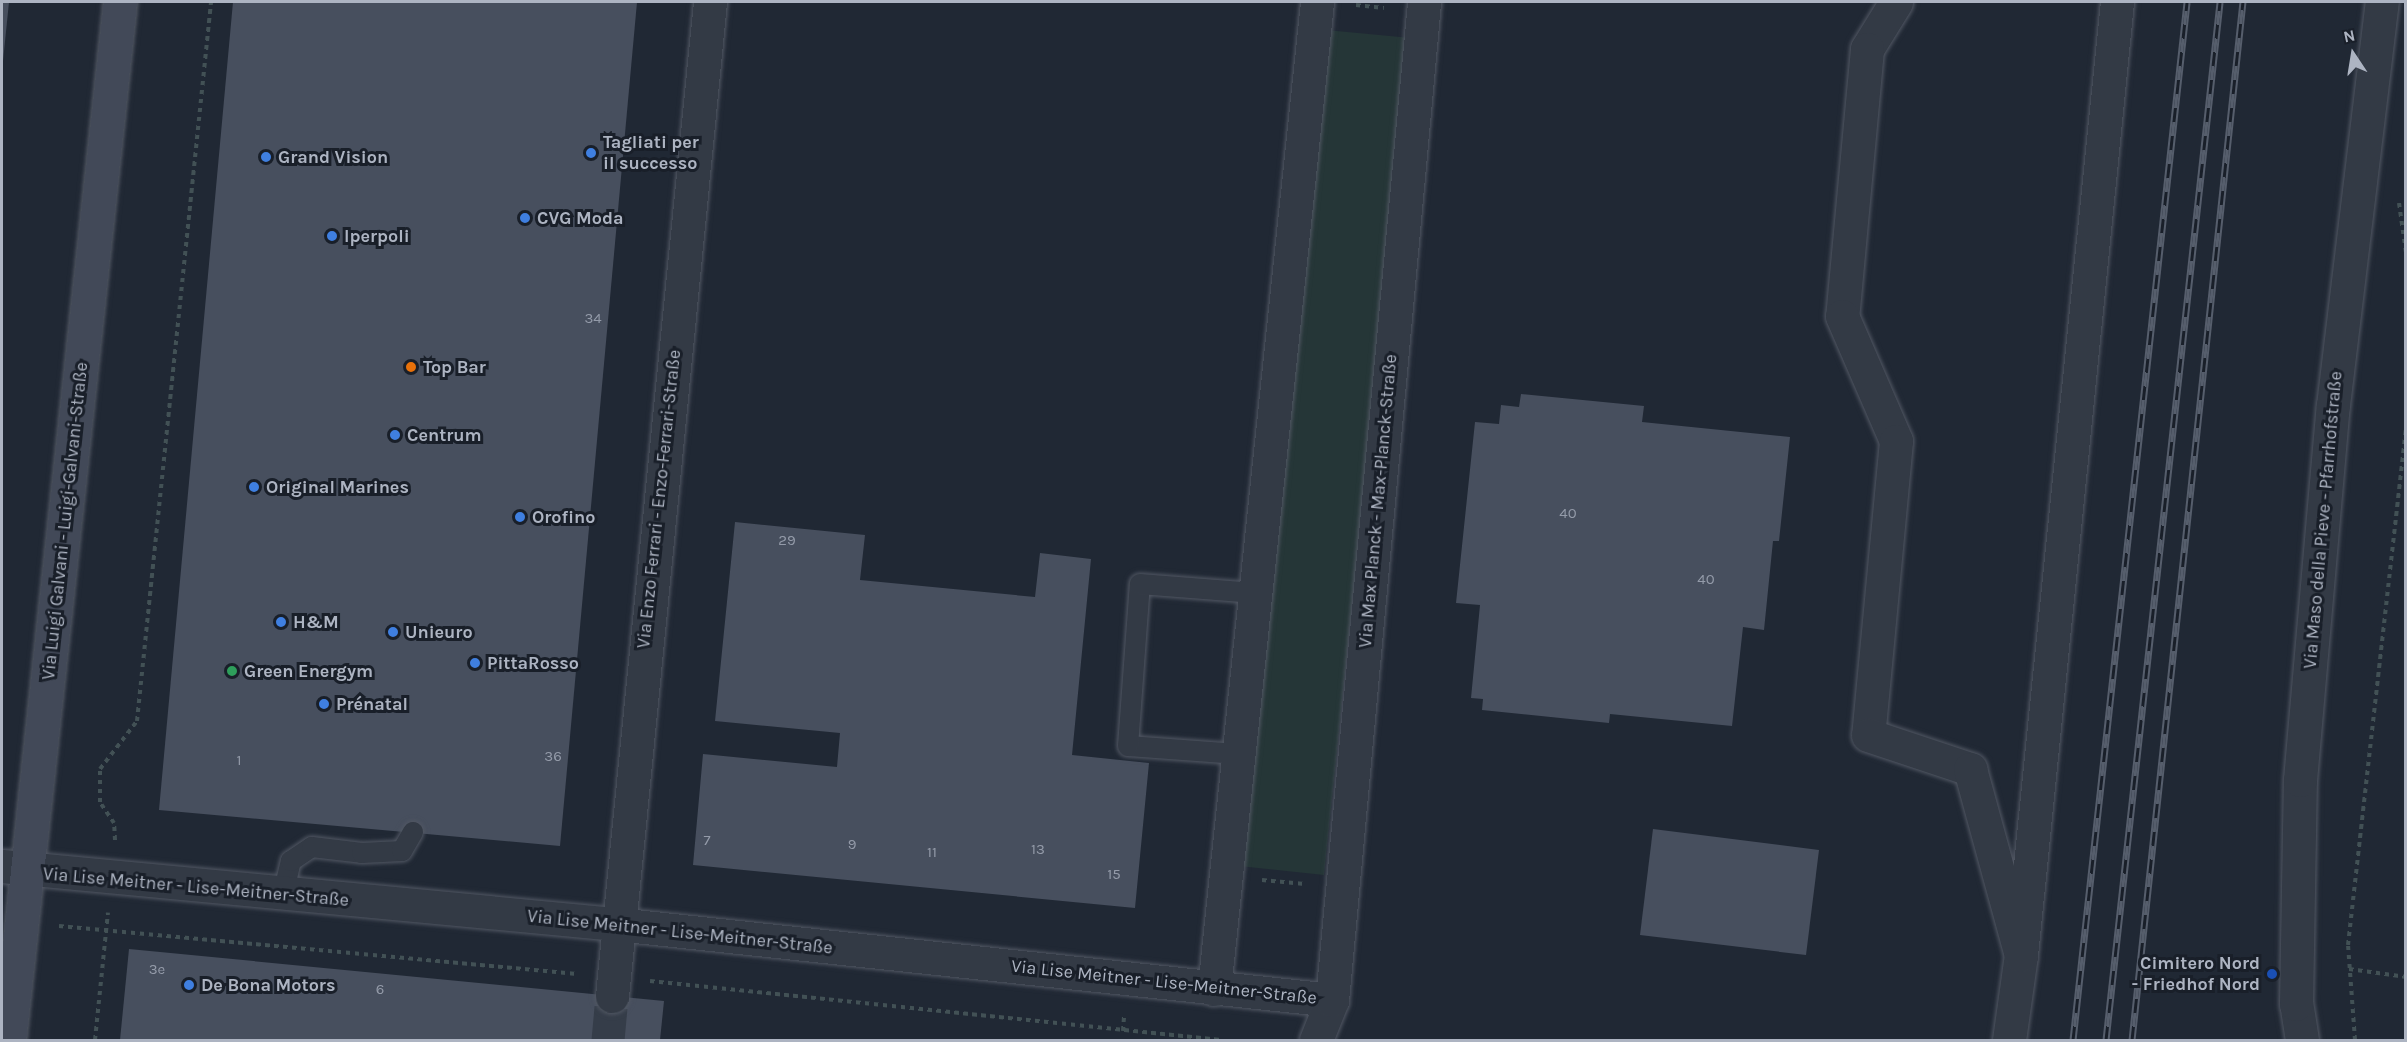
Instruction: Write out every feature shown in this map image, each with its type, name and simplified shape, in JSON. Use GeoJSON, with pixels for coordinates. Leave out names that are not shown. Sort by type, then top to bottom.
{"type":"FeatureCollection","features":[{"type":"Feature","properties":{"kind":"main road","name":"Via Luigi Galvani - Luigi-Galvani-Straße"},"geometry":{"type":"LineString","coordinates":[[9,1041],[9,979],[14,869],[120,2]]}},
{"type":"Feature","properties":{"kind":"street","name":"Via Enzo Ferrari - Enzo-Ferrari-Straße"},"geometry":{"type":"LineString","coordinates":[[612,996],[616,924],[710,2]]}},
{"type":"Feature","properties":{"kind":"street"},"geometry":{"type":"LineString","coordinates":[[1214,989],[1317,2]]}},
{"type":"Feature","properties":{"kind":"street","name":"Via Max Planck - Max-Planck-Straße"},"geometry":{"type":"LineString","coordinates":[[1316,1041],[1332,1000],[1424,2]]}},
{"type":"Feature","properties":{"kind":"street"},"geometry":{"type":"LineString","coordinates":[[1896,2],[1867,49],[1842,316],[1896,441],[1868,735],[1970,769],[2021,956]]}},
{"type":"Feature","properties":{"kind":"street"},"geometry":{"type":"LineString","coordinates":[[2008,1041],[2021,956],[2117,2]]}},
{"type":"Feature","properties":{"kind":"street","name":"Via Maso della Pieve - Pfarrhofstraße"},"geometry":{"type":"LineString","coordinates":[[2301,1040],[2296,1004],[2300,780],[2333,405],[2382,2]]}},
{"type":"Feature","properties":{"kind":"street","name":"Via Lise Meitner - Lise-Meitner-Straße"},"geometry":{"type":"LineString","coordinates":[[14,869],[616,924],[1332,1000]]}},
{"type":"Feature","properties":{"kind":"lane"},"geometry":{"type":"LineString","coordinates":[[1238,754],[1128,746],[1140,584],[1255,593]]}},
{"type":"Feature","properties":{"kind":"lane"},"geometry":{"type":"LineString","coordinates":[[283,894],[291,861],[312,847],[362,853],[402,851],[413,832]]}},
{"type":"Feature","properties":{"kind":"path"},"geometry":{"type":"LineString","coordinates":[[95,1041],[111,879],[114,823],[100,802],[100,769],[137,721],[211,2]]}},
{"type":"Feature","properties":{"kind":"path"},"geometry":{"type":"LineString","coordinates":[[2399,206],[2406,253]]}},
{"type":"Feature","properties":{"kind":"path"},"geometry":{"type":"LineString","coordinates":[[2355,1041],[2349,969],[2349,933],[2406,428]]}},
{"type":"Feature","properties":{"kind":"path"},"geometry":{"type":"LineString","coordinates":[[1226,876],[1343,888]]}},
{"type":"Feature","properties":{"kind":"path"},"geometry":{"type":"LineString","coordinates":[[2349,969],[2406,976]]}},
{"type":"Feature","properties":{"kind":"shaded area"},"geometry":{"type":"Polygon","coordinates":[[[1326,30],[1411,38],[1324,875],[1239,866],[1326,30]]]}},
{"type":"Feature","properties":{"kind":"building"},"geometry":{"type":"Polygon","coordinates":[[[2,2],[9,2],[3,61],[2,61],[2,2]]]}},
{"type":"Feature","properties":{"kind":"building","name":"Centrum"},"geometry":{"type":"Polygon","coordinates":[[[233,2],[637,2],[560,846],[159,810],[233,2]]]}},
{"type":"Feature","properties":{"kind":"building"},"geometry":{"type":"Polygon","coordinates":[[[1521,394],[1644,406],[1642,422],[1790,437],[1779,541],[1773,541],[1764,630],[1743,627],[1732,726],[1610,714],[1609,723],[1482,710],[1483,699],[1471,698],[1480,605],[1456,603],[1475,422],[1499,424],[1501,405],[1519,407],[1521,394]]]}},
{"type":"Feature","properties":{"kind":"building"},"geometry":{"type":"Polygon","coordinates":[[[735,522],[865,535],[860,580],[1035,597],[1040,553],[1091,559],[1072,755],[1149,763],[1135,908],[693,865],[703,754],[837,767],[840,733],[715,721],[735,522]]]}},
{"type":"Feature","properties":{"kind":"building"},"geometry":{"type":"Polygon","coordinates":[[[1653,829],[1819,850],[1806,955],[1640,935],[1653,829]]]}},
{"type":"Feature","properties":{"kind":"building"},"geometry":{"type":"Polygon","coordinates":[[[129,949],[664,1001],[660,1040],[120,1040],[129,949]]]}},
{"type":"Feature","properties":{"kind":"tunnel"},"geometry":{"type":"LineString","coordinates":[[608,1040],[612,996]]}},
{"type":"Feature","properties":{"kind":"railway"},"geometry":{"type":"LineString","coordinates":[[2073,1040],[2187,2]]}},
{"type":"Feature","properties":{"kind":"railway"},"geometry":{"type":"LineString","coordinates":[[2106,1040],[2220,2]]}},
{"type":"Feature","properties":{"kind":"railway"},"geometry":{"type":"LineString","coordinates":[[2132,1040],[2243,2]]}},
{"type":"Feature","properties":{"kind":"place","name":"Tagliati per il successo"},"geometry":{"type":"Point","coordinates":[591,153]}},
{"type":"Feature","properties":{"kind":"place","name":"Grand Vision"},"geometry":{"type":"Point","coordinates":[266,157]}},
{"type":"Feature","properties":{"kind":"place","name":"CVG Moda"},"geometry":{"type":"Point","coordinates":[525,218]}},
{"type":"Feature","properties":{"kind":"place","name":"Iperpoli"},"geometry":{"type":"Point","coordinates":[332,236]}},
{"type":"Feature","properties":{"kind":"place","name":"Top Bar"},"geometry":{"type":"Point","coordinates":[411,367]}},
{"type":"Feature","properties":{"kind":"place","name":"Centrum"},"geometry":{"type":"Point","coordinates":[395,435]}},
{"type":"Feature","properties":{"kind":"place","name":"Original Marines"},"geometry":{"type":"Point","coordinates":[254,487]}},
{"type":"Feature","properties":{"kind":"place","name":"Orofino"},"geometry":{"type":"Point","coordinates":[520,517]}},
{"type":"Feature","properties":{"kind":"place","name":"H&M"},"geometry":{"type":"Point","coordinates":[281,622]}},
{"type":"Feature","properties":{"kind":"place","name":"Unieuro"},"geometry":{"type":"Point","coordinates":[393,632]}},
{"type":"Feature","properties":{"kind":"place","name":"PittaRosso"},"geometry":{"type":"Point","coordinates":[475,663]}},
{"type":"Feature","properties":{"kind":"place","name":"Green Energym"},"geometry":{"type":"Point","coordinates":[232,671]}},
{"type":"Feature","properties":{"kind":"place","name":"Prénatal"},"geometry":{"type":"Point","coordinates":[324,704]}},
{"type":"Feature","properties":{"kind":"place","name":"Cimitero Nord - Friedhof Nord"},"geometry":{"type":"Point","coordinates":[2272,974]}},
{"type":"Feature","properties":{"kind":"place","name":"De Bona Motors"},"geometry":{"type":"Point","coordinates":[189,985]}}]}
